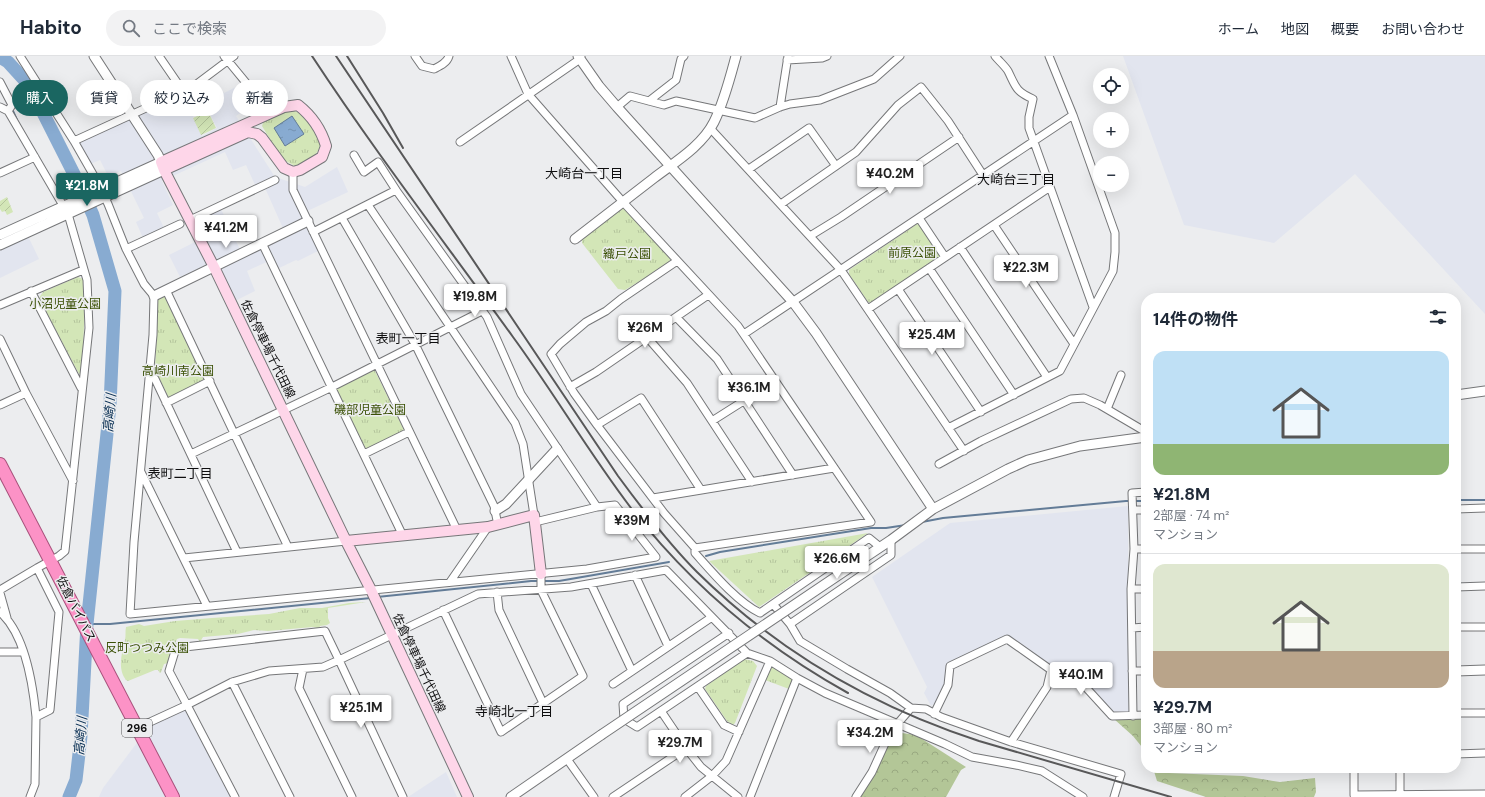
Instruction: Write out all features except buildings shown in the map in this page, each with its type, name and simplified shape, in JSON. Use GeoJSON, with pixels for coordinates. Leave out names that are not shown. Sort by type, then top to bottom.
{"type":"FeatureCollection","features":[{"type":"Feature","properties":{"kind":"highway","name":"佐倉バイパス"},"geometry":{"type":"LineString","coordinates":[[0,464],[173,797]]}},
{"type":"Feature","properties":{"kind":"main road"},"geometry":{"type":"LineString","coordinates":[[163,166],[248,132],[257,134],[262,138],[284,168],[293,172],[300,170],[322,157],[326,146],[322,134],[309,113],[298,105],[288,106]]}},
{"type":"Feature","properties":{"kind":"main road"},"geometry":{"type":"LineString","coordinates":[[163,166],[265,116]]}},
{"type":"Feature","properties":{"kind":"main road","name":"佐倉停車場千代田線"},"geometry":{"type":"LineString","coordinates":[[163,166],[214,267],[282,410],[371,590],[468,797]]}},
{"type":"Feature","properties":{"kind":"main road"},"geometry":{"type":"LineString","coordinates":[[346,541],[493,526],[534,518],[542,574]]}},
{"type":"Feature","properties":{"kind":"street"},"geometry":{"type":"LineString","coordinates":[[20,56],[74,141],[103,193],[126,249],[144,284],[154,296],[150,375],[132,564],[130,614],[542,574],[587,569],[656,557],[615,505],[534,518],[523,444],[515,423],[368,205]]}},
{"type":"Feature","properties":{"kind":"street"},"geometry":{"type":"LineString","coordinates":[[94,56],[109,80]]}},
{"type":"Feature","properties":{"kind":"street"},"geometry":{"type":"LineString","coordinates":[[159,56],[175,80]]}},
{"type":"Feature","properties":{"kind":"street"},"geometry":{"type":"LineString","coordinates":[[201,80],[226,58],[234,56]]}},
{"type":"Feature","properties":{"kind":"street"},"geometry":{"type":"LineString","coordinates":[[415,56],[422,66],[434,69],[441,66],[448,60],[449,56]]}},
{"type":"Feature","properties":{"kind":"street"},"geometry":{"type":"LineString","coordinates":[[511,56],[528,94],[623,202],[738,326],[871,522],[695,548]]}},
{"type":"Feature","properties":{"kind":"street"},"geometry":{"type":"LineString","coordinates":[[649,101],[676,80],[681,59],[684,56]]}},
{"type":"Feature","properties":{"kind":"street"},"geometry":{"type":"LineString","coordinates":[[575,239],[697,144],[710,128],[719,110],[736,56]]}},
{"type":"Feature","properties":{"kind":"street"},"geometry":{"type":"LineString","coordinates":[[780,107],[787,58],[822,58],[827,56]]}},
{"type":"Feature","properties":{"kind":"street"},"geometry":{"type":"LineString","coordinates":[[617,107],[630,96],[664,105],[676,101],[755,118],[790,104],[820,100],[874,79],[900,56]]}},
{"type":"Feature","properties":{"kind":"street"},"geometry":{"type":"LineString","coordinates":[[995,56],[1007,70],[1017,89],[1024,95],[1033,99],[1029,117],[1029,128],[1094,307]]}},
{"type":"Feature","properties":{"kind":"street"},"geometry":{"type":"LineString","coordinates":[[948,428],[1060,371],[1112,271],[1115,252],[1115,233],[1073,115],[1049,56]]}},
{"type":"Feature","properties":{"kind":"street"},"geometry":{"type":"LineString","coordinates":[[460,142],[580,57],[599,86],[617,107],[793,302],[816,333],[933,509]]}},
{"type":"Feature","properties":{"kind":"street"},"geometry":{"type":"LineString","coordinates":[[226,58],[244,80]]}},
{"type":"Feature","properties":{"kind":"street"},"geometry":{"type":"LineString","coordinates":[[0,82],[12,105],[8,111]]}},
{"type":"Feature","properties":{"kind":"street"},"geometry":{"type":"LineString","coordinates":[[781,204],[856,152],[898,105],[921,87],[948,121],[983,175]]}},
{"type":"Feature","properties":{"kind":"street"},"geometry":{"type":"LineString","coordinates":[[0,107],[8,111],[66,210],[84,270],[87,287],[89,328],[65,551],[60,556],[37,568],[0,592],[7,618],[15,632],[23,652],[33,689],[36,717],[35,784],[30,797]]}},
{"type":"Feature","properties":{"kind":"street"},"geometry":{"type":"LineString","coordinates":[[0,245],[66,210],[163,166],[158,155],[132,115],[140,111]]}},
{"type":"Feature","properties":{"kind":"street"},"geometry":{"type":"LineString","coordinates":[[744,334],[1073,115]]}},
{"type":"Feature","properties":{"kind":"street"},"geometry":{"type":"LineString","coordinates":[[74,141],[130,116]]}},
{"type":"Feature","properties":{"kind":"street"},"geometry":{"type":"LineString","coordinates":[[710,128],[841,270],[964,451]]}},
{"type":"Feature","properties":{"kind":"street"},"geometry":{"type":"LineString","coordinates":[[748,169],[809,128],[836,166]]}},
{"type":"Feature","properties":{"kind":"street"},"geometry":{"type":"LineString","coordinates":[[810,236],[841,217],[959,137]]}},
{"type":"Feature","properties":{"kind":"street"},"geometry":{"type":"LineString","coordinates":[[354,155],[364,172],[378,162],[396,190],[482,311],[494,332],[521,394],[597,508]]}},
{"type":"Feature","properties":{"kind":"street"},"geometry":{"type":"LineString","coordinates":[[0,173],[35,157]]}},
{"type":"Feature","properties":{"kind":"street"},"geometry":{"type":"LineString","coordinates":[[293,172],[293,190],[456,530]]}},
{"type":"Feature","properties":{"kind":"street"},"geometry":{"type":"LineString","coordinates":[[190,220],[275,180]]}},
{"type":"Feature","properties":{"kind":"street"},"geometry":{"type":"LineString","coordinates":[[868,309],[1050,186]]}},
{"type":"Feature","properties":{"kind":"street"},"geometry":{"type":"LineString","coordinates":[[313,232],[396,190]]}},
{"type":"Feature","properties":{"kind":"street"},"geometry":{"type":"LineString","coordinates":[[0,235],[66,210]]}},
{"type":"Feature","properties":{"kind":"street"},"geometry":{"type":"LineString","coordinates":[[342,218],[415,344],[494,506],[495,511],[493,526],[450,582]]}},
{"type":"Feature","properties":{"kind":"street"},"geometry":{"type":"LineString","coordinates":[[919,218],[945,257]]}},
{"type":"Feature","properties":{"kind":"street"},"geometry":{"type":"LineString","coordinates":[[154,296],[308,221]]}},
{"type":"Feature","properties":{"kind":"street"},"geometry":{"type":"LineString","coordinates":[[126,249],[180,224]]}},
{"type":"Feature","properties":{"kind":"street"},"geometry":{"type":"LineString","coordinates":[[994,224],[1074,344]]}},
{"type":"Feature","properties":{"kind":"street"},"geometry":{"type":"LineString","coordinates":[[262,243],[403,536]]}},
{"type":"Feature","properties":{"kind":"street"},"geometry":{"type":"LineString","coordinates":[[960,247],[1048,377]]}},
{"type":"Feature","properties":{"kind":"street"},"geometry":{"type":"LineString","coordinates":[[678,261],[621,299],[606,312],[586,322],[550,354],[570,387],[664,513],[695,548],[695,553],[722,582],[754,610],[760,613],[869,538],[880,547]]}},
{"type":"Feature","properties":{"kind":"street"},"geometry":{"type":"LineString","coordinates":[[929,268],[1014,395]]}},
{"type":"Feature","properties":{"kind":"street"},"geometry":{"type":"LineString","coordinates":[[0,305],[84,270]]}},
{"type":"Feature","properties":{"kind":"street"},"geometry":{"type":"LineString","coordinates":[[898,289],[981,412]]}},
{"type":"Feature","properties":{"kind":"street"},"geometry":{"type":"LineString","coordinates":[[166,290],[288,547]]}},
{"type":"Feature","properties":{"kind":"street"},"geometry":{"type":"LineString","coordinates":[[31,291],[82,388]]}},
{"type":"Feature","properties":{"kind":"street"},"geometry":{"type":"LineString","coordinates":[[570,387],[596,372],[646,336],[708,295]]}},
{"type":"Feature","properties":{"kind":"street"},"geometry":{"type":"LineString","coordinates":[[191,454],[332,387],[482,311]]}},
{"type":"Feature","properties":{"kind":"street"},"geometry":{"type":"LineString","coordinates":[[676,317],[717,359],[793,475]]}},
{"type":"Feature","properties":{"kind":"street"},"geometry":{"type":"LineString","coordinates":[[646,336],[687,383],[752,482]]}},
{"type":"Feature","properties":{"kind":"street"},"geometry":{"type":"LineString","coordinates":[[0,339],[26,393],[73,481]]}},
{"type":"Feature","properties":{"kind":"street"},"geometry":{"type":"LineString","coordinates":[[150,375],[155,379],[237,552]]}},
{"type":"Feature","properties":{"kind":"street"},"geometry":{"type":"LineString","coordinates":[[1107,409],[1121,375]]}},
{"type":"Feature","properties":{"kind":"street"},"geometry":{"type":"LineString","coordinates":[[166,403],[210,381]]}},
{"type":"Feature","properties":{"kind":"street"},"geometry":{"type":"LineString","coordinates":[[712,421],[775,381]]}},
{"type":"Feature","properties":{"kind":"street"},"geometry":{"type":"LineString","coordinates":[[1461,394],[1485,391]]}},
{"type":"Feature","properties":{"kind":"street"},"geometry":{"type":"LineString","coordinates":[[0,406],[26,393]]}},
{"type":"Feature","properties":{"kind":"street"},"geometry":{"type":"LineString","coordinates":[[597,425],[641,398],[701,490]]}},
{"type":"Feature","properties":{"kind":"street"},"geometry":{"type":"LineString","coordinates":[[939,464],[981,441],[1071,399],[1084,398],[1107,409],[1141,429]]}},
{"type":"Feature","properties":{"kind":"street"},"geometry":{"type":"LineString","coordinates":[[364,454],[409,432]]}},
{"type":"Feature","properties":{"kind":"street"},"geometry":{"type":"LineString","coordinates":[[511,797],[601,734],[891,540],[933,509],[1008,468],[1028,460],[1080,446],[1141,438]]}},
{"type":"Feature","properties":{"kind":"street"},"geometry":{"type":"LineString","coordinates":[[495,511],[506,504],[557,449]]}},
{"type":"Feature","properties":{"kind":"street"},"geometry":{"type":"LineString","coordinates":[[653,498],[834,468]]}},
{"type":"Feature","properties":{"kind":"street"},"geometry":{"type":"LineString","coordinates":[[141,471],[207,606]]}},
{"type":"Feature","properties":{"kind":"street"},"geometry":{"type":"LineString","coordinates":[[1133,716],[1131,589],[1134,549],[1132,493],[1141,492]]}},
{"type":"Feature","properties":{"kind":"street"},"geometry":{"type":"LineString","coordinates":[[1461,509],[1485,508]]}},
{"type":"Feature","properties":{"kind":"street"},"geometry":{"type":"LineString","coordinates":[[1132,510],[1141,510]]}},
{"type":"Feature","properties":{"kind":"street"},"geometry":{"type":"LineString","coordinates":[[790,624],[891,555],[891,540]]}},
{"type":"Feature","properties":{"kind":"street"},"geometry":{"type":"LineString","coordinates":[[184,558],[346,541]]}},
{"type":"Feature","properties":{"kind":"street"},"geometry":{"type":"LineString","coordinates":[[1134,549],[1141,549]]}},
{"type":"Feature","properties":{"kind":"street"},"geometry":{"type":"LineString","coordinates":[[1461,549],[1485,549]]}},
{"type":"Feature","properties":{"kind":"street"},"geometry":{"type":"LineString","coordinates":[[36,717],[50,710],[59,612],[37,568]]}},
{"type":"Feature","properties":{"kind":"street"},"geometry":{"type":"LineString","coordinates":[[137,728],[232,682],[269,671],[323,667],[478,594],[571,587],[666,570],[748,653],[770,661],[825,693],[972,757],[1042,771],[1083,797]]}},
{"type":"Feature","properties":{"kind":"street"},"geometry":{"type":"LineString","coordinates":[[443,610],[501,732],[583,676],[541,590],[542,574]]}},
{"type":"Feature","properties":{"kind":"street"},"geometry":{"type":"LineString","coordinates":[[635,575],[668,646]]}},
{"type":"Feature","properties":{"kind":"street"},"geometry":{"type":"LineString","coordinates":[[591,584],[632,671]]}},
{"type":"Feature","properties":{"kind":"street"},"geometry":{"type":"LineString","coordinates":[[1461,587],[1485,586]]}},
{"type":"Feature","properties":{"kind":"street"},"geometry":{"type":"LineString","coordinates":[[1131,589],[1141,589]]}},
{"type":"Feature","properties":{"kind":"street"},"geometry":{"type":"LineString","coordinates":[[497,592],[499,610],[543,703]]}},
{"type":"Feature","properties":{"kind":"street"},"geometry":{"type":"LineString","coordinates":[[772,604],[790,624],[800,641],[847,670],[890,693],[911,708],[926,709],[934,714],[1011,742],[1121,774],[1114,797]]}},
{"type":"Feature","properties":{"kind":"street"},"geometry":{"type":"LineString","coordinates":[[0,612],[7,618]]}},
{"type":"Feature","properties":{"kind":"street"},"geometry":{"type":"LineString","coordinates":[[614,684],[712,617]]}},
{"type":"Feature","properties":{"kind":"street"},"geometry":{"type":"LineString","coordinates":[[1461,627],[1485,627]]}},
{"type":"Feature","properties":{"kind":"street"},"geometry":{"type":"LineString","coordinates":[[1132,628],[1141,628]]}},
{"type":"Feature","properties":{"kind":"street"},"geometry":{"type":"LineString","coordinates":[[235,797],[169,671],[176,648],[325,632],[404,797]]}},
{"type":"Feature","properties":{"kind":"street"},"geometry":{"type":"LineString","coordinates":[[624,719],[623,704],[729,633]]}},
{"type":"Feature","properties":{"kind":"street"},"geometry":{"type":"LineString","coordinates":[[934,714],[948,685],[950,666],[1006,639],[1051,670],[1069,669],[1112,716],[1141,715]]}},
{"type":"Feature","properties":{"kind":"street"},"geometry":{"type":"LineString","coordinates":[[0,652],[23,652]]}},
{"type":"Feature","properties":{"kind":"street"},"geometry":{"type":"LineString","coordinates":[[624,719],[637,728],[748,653]]}},
{"type":"Feature","properties":{"kind":"street"},"geometry":{"type":"LineString","coordinates":[[685,797],[712,776],[726,761],[770,661]]}},
{"type":"Feature","properties":{"kind":"street"},"geometry":{"type":"LineString","coordinates":[[303,669],[299,688],[352,797]]}},
{"type":"Feature","properties":{"kind":"street"},"geometry":{"type":"LineString","coordinates":[[1011,742],[1047,687],[1051,670]]}},
{"type":"Feature","properties":{"kind":"street"},"geometry":{"type":"LineString","coordinates":[[1461,671],[1485,670]]}},
{"type":"Feature","properties":{"kind":"street"},"geometry":{"type":"LineString","coordinates":[[1132,671],[1141,671]]}},
{"type":"Feature","properties":{"kind":"street"},"geometry":{"type":"LineString","coordinates":[[750,797],[797,678]]}},
{"type":"Feature","properties":{"kind":"street"},"geometry":{"type":"LineString","coordinates":[[232,682],[290,797]]}},
{"type":"Feature","properties":{"kind":"street"},"geometry":{"type":"LineString","coordinates":[[698,686],[724,725],[739,732]]}},
{"type":"Feature","properties":{"kind":"street"},"geometry":{"type":"LineString","coordinates":[[856,797],[872,772],[893,726],[911,708]]}},
{"type":"Feature","properties":{"kind":"street"},"geometry":{"type":"LineString","coordinates":[[661,711],[701,768],[738,797]]}},
{"type":"Feature","properties":{"kind":"street"},"geometry":{"type":"LineString","coordinates":[[1461,713],[1485,713]]}},
{"type":"Feature","properties":{"kind":"street"},"geometry":{"type":"LineString","coordinates":[[613,797],[686,748]]}},
{"type":"Feature","properties":{"kind":"street"},"geometry":{"type":"LineString","coordinates":[[1461,754],[1485,753]]}},
{"type":"Feature","properties":{"kind":"street"},"geometry":{"type":"LineString","coordinates":[[567,759],[594,797]]}},
{"type":"Feature","properties":{"kind":"street"},"geometry":{"type":"LineString","coordinates":[[1354,773],[1354,795],[1485,794]]}},
{"type":"Feature","properties":{"kind":"street"},"geometry":{"type":"LineString","coordinates":[[1400,773],[1400,794]]}},
{"type":"Feature","properties":{"kind":"shaded area"},"geometry":{"type":"Polygon","coordinates":[[[1123,56],[1485,56],[1485,314],[1355,174],[1274,243],[1184,225],[1129,73],[1129,68],[1127,68],[1123,56]]]}},
{"type":"Feature","properties":{"kind":"shaded area"},"geometry":{"type":"Polygon","coordinates":[[[232,89],[232,116],[236,116],[275,177],[305,187],[337,167],[348,192],[301,214],[318,251],[277,269],[273,259],[247,271],[255,291],[235,301],[215,261],[180,277],[169,255],[203,238],[195,219],[220,207],[243,256],[286,235],[266,190],[256,187],[246,165],[233,170],[225,152],[162,181],[173,205],[157,213],[164,228],[143,238],[136,222],[144,218],[121,171],[108,176],[100,160],[90,164],[79,143],[140,115],[193,116],[202,136],[217,128],[211,116],[224,116],[224,93],[232,89]]]}},
{"type":"Feature","properties":{"kind":"shaded area"},"geometry":{"type":"Polygon","coordinates":[[[0,231],[27,234],[39,259],[0,278],[0,231]]]}},
{"type":"Feature","properties":{"kind":"shaded area"},"geometry":{"type":"Polygon","coordinates":[[[1128,506],[1129,711],[1125,714],[1112,712],[1069,664],[1052,668],[1012,641],[958,658],[946,665],[945,676],[947,680],[940,691],[939,698],[936,703],[931,706],[924,693],[927,687],[872,577],[950,523],[1128,506]]]}},
{"type":"Feature","properties":{"kind":"shaded area"},"geometry":{"type":"Polygon","coordinates":[[[186,707],[233,797],[99,797],[103,788],[151,724],[186,707]]]}},
{"type":"Feature","properties":{"kind":"shaded area"},"geometry":{"type":"Polygon","coordinates":[[[446,772],[457,797],[408,797],[446,772]]]}},
{"type":"Feature","properties":{"kind":"green space"},"geometry":{"type":"Polygon","coordinates":[[[288,110],[295,111],[303,117],[319,138],[320,147],[318,151],[308,161],[295,166],[282,159],[262,126],[264,120],[274,116],[288,116],[288,110]]]}},
{"type":"Feature","properties":{"kind":"green space"},"geometry":{"type":"Polygon","coordinates":[[[197,116],[210,116],[216,128],[201,135],[193,118],[197,116]]]}},
{"type":"Feature","properties":{"kind":"green space"},"geometry":{"type":"Polygon","coordinates":[[[7,197],[13,212],[7,215],[5,211],[2,212],[0,209],[0,201],[7,197]]]}},
{"type":"Feature","properties":{"kind":"green space","name":"織戸公園"},"geometry":{"type":"Polygon","coordinates":[[[621,207],[625,208],[671,258],[668,264],[625,290],[618,289],[582,243],[582,237],[621,207]]]}},
{"type":"Feature","properties":{"kind":"green space","name":"前原公園"},"geometry":{"type":"Polygon","coordinates":[[[917,224],[921,225],[941,253],[938,260],[871,303],[868,302],[849,274],[849,270],[917,224]]]}},
{"type":"Feature","properties":{"kind":"green space","name":"小沼児童公園"},"geometry":{"type":"Polygon","coordinates":[[[78,277],[86,280],[82,372],[79,374],[39,298],[43,292],[78,277]]]}},
{"type":"Feature","properties":{"kind":"green space","name":"高崎川南公園"},"geometry":{"type":"Polygon","coordinates":[[[159,297],[166,297],[205,381],[171,398],[169,398],[155,370],[158,299],[159,297]]]}},
{"type":"Feature","properties":{"kind":"green space","name":"磯部児童公園"},"geometry":{"type":"Polygon","coordinates":[[[371,370],[375,371],[404,430],[401,435],[371,450],[366,449],[336,390],[338,386],[371,370]]]}},
{"type":"Feature","properties":{"kind":"green space"},"geometry":{"type":"Polygon","coordinates":[[[868,533],[759,607],[709,561],[868,533]]]}},
{"type":"Feature","properties":{"kind":"green space","name":"反町つつみ公園"},"geometry":{"type":"Polygon","coordinates":[[[366,602],[328,608],[328,618],[330,623],[320,626],[319,630],[313,627],[268,631],[254,630],[238,634],[203,637],[200,642],[198,639],[180,638],[177,639],[169,657],[172,662],[164,664],[160,673],[158,670],[155,670],[128,681],[123,676],[121,660],[126,627],[139,624],[144,626],[175,621],[269,614],[300,608],[322,608],[349,603],[366,602]]]}},
{"type":"Feature","properties":{"kind":"green space"},"geometry":{"type":"Polygon","coordinates":[[[744,659],[753,661],[757,666],[733,725],[727,721],[705,689],[706,686],[744,659]]]}},
{"type":"Feature","properties":{"kind":"green space"},"geometry":{"type":"Polygon","coordinates":[[[772,667],[792,679],[793,681],[789,689],[765,680],[770,668],[772,667]]]}},
{"type":"Feature","properties":{"kind":"green space"},"geometry":{"type":"Polygon","coordinates":[[[1114,719],[1141,719],[1141,746],[1133,736],[1114,719]]]}},
{"type":"Feature","properties":{"kind":"green space"},"geometry":{"type":"Polygon","coordinates":[[[895,732],[916,735],[966,767],[961,770],[946,797],[851,797],[873,770],[889,745],[895,732]]]}},
{"type":"Feature","properties":{"kind":"green space"},"geometry":{"type":"Polygon","coordinates":[[[1155,773],[1243,776],[1280,782],[1315,778],[1316,792],[1314,797],[1206,797],[1157,781],[1155,773]]]}},
{"type":"Feature","properties":{"kind":"water"},"geometry":{"type":"Polygon","coordinates":[[[292,116],[304,134],[285,146],[274,128],[292,116]]]}},
{"type":"Feature","properties":{"kind":"waterway","name":"高崎川"},"geometry":{"type":"LineString","coordinates":[[0,57],[8,62],[29,85],[80,186],[93,215],[115,291],[110,405],[87,624],[81,736],[76,780],[69,797]]}},
{"type":"Feature","properties":{"kind":"waterway"},"geometry":{"type":"LineString","coordinates":[[15,116],[17,120]]}},
{"type":"Feature","properties":{"kind":"waterway"},"geometry":{"type":"LineString","coordinates":[[1461,500],[1485,500]]}},
{"type":"Feature","properties":{"kind":"waterway"},"geometry":{"type":"LineString","coordinates":[[922,522],[943,518],[1126,501],[1141,501]]}},
{"type":"Feature","properties":{"kind":"waterway"},"geometry":{"type":"LineString","coordinates":[[706,556],[720,552],[871,528],[886,528],[906,525]]}},
{"type":"Feature","properties":{"kind":"waterway"},"geometry":{"type":"LineString","coordinates":[[377,597],[531,581],[559,581],[669,562]]}},
{"type":"Feature","properties":{"kind":"waterway"},"geometry":{"type":"LineString","coordinates":[[88,624],[110,624],[371,598]]}},
{"type":"Feature","properties":{"kind":"railway"},"geometry":{"type":"LineString","coordinates":[[312,56],[386,163],[528,358],[616,487],[654,536],[703,588],[758,634],[817,675],[848,693]]}},
{"type":"Feature","properties":{"kind":"railway"},"geometry":{"type":"LineString","coordinates":[[336,56],[618,476],[646,514],[676,550],[728,601],[793,651],[828,673],[901,711],[939,727],[979,741],[1171,797]]}},
{"type":"Feature","properties":{"kind":"railway"},"geometry":{"type":"LineString","coordinates":[[347,56],[403,148]]}},
{"type":"Feature","properties":{"kind":"district","name":"大崎台一丁目"},"geometry":{"type":"Point","coordinates":[584,173]}},
{"type":"Feature","properties":{"kind":"district","name":"大崎台三丁目"},"geometry":{"type":"Point","coordinates":[1016,179]}},
{"type":"Feature","properties":{"kind":"district","name":"表町一丁目"},"geometry":{"type":"Point","coordinates":[408,338]}},
{"type":"Feature","properties":{"kind":"district","name":"表町二丁目"},"geometry":{"type":"Point","coordinates":[180,473]}},
{"type":"Feature","properties":{"kind":"district","name":"寺崎北一丁目"},"geometry":{"type":"Point","coordinates":[514,711]}}]}
